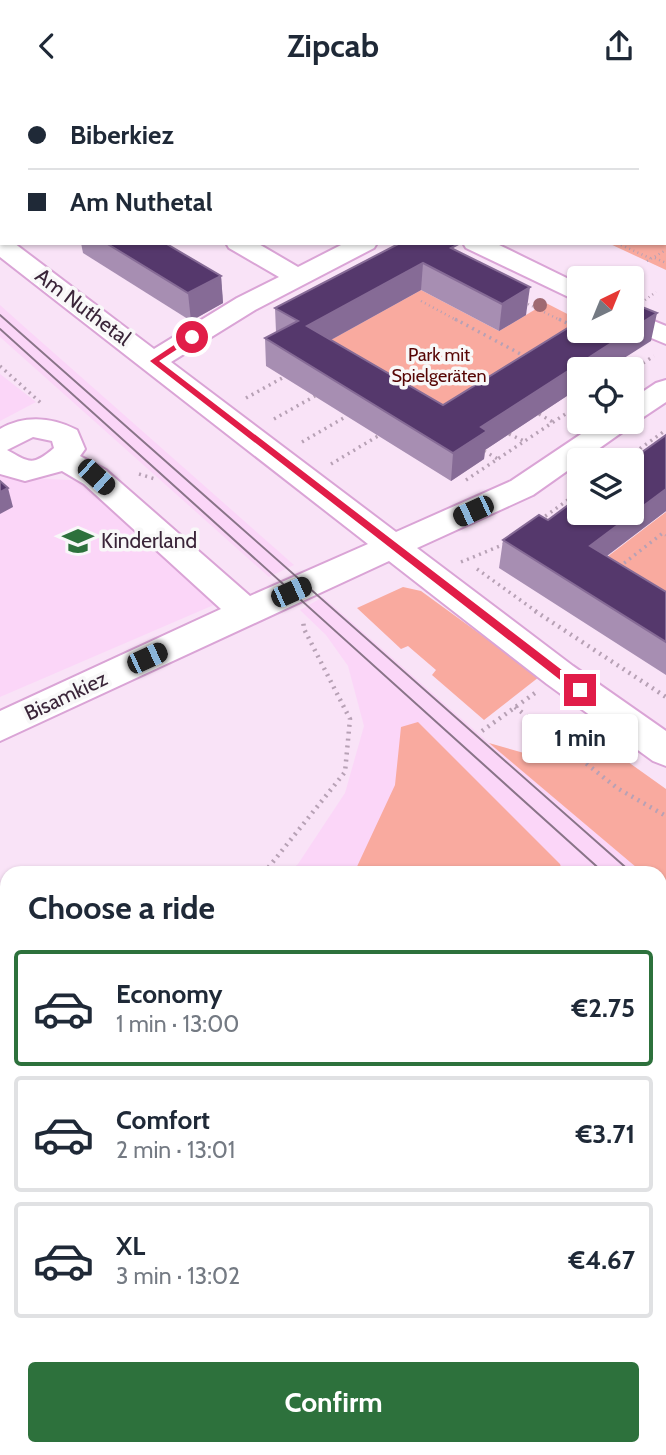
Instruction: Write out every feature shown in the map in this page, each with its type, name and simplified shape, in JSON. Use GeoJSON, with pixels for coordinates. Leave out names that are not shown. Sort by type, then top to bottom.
{"type":"FeatureCollection","features":[{"type":"Feature","properties":{"kind":"street","name":"Am Nuthetal"},"geometry":{"type":"LineString","coordinates":[[0,245],[154,361],[408,541],[560,675],[666,751]]}},
{"type":"Feature","properties":{"kind":"street"},"geometry":{"type":"LineString","coordinates":[[241,245],[299,278]]}},
{"type":"Feature","properties":{"kind":"street"},"geometry":{"type":"LineString","coordinates":[[154,361],[246,304],[361,245]]}},
{"type":"Feature","properties":{"kind":"street"},"geometry":{"type":"LineString","coordinates":[[479,245],[567,288]]}},
{"type":"Feature","properties":{"kind":"street"},"geometry":{"type":"LineString","coordinates":[[644,318],[662,344]]}},
{"type":"Feature","properties":{"kind":"street"},"geometry":{"type":"LineString","coordinates":[[644,404],[666,389]]}},
{"type":"Feature","properties":{"kind":"street"},"geometry":{"type":"LineString","coordinates":[[0,443],[15,432],[31,427],[51,428],[66,436],[69,449],[63,459],[48,468],[27,471],[5,465],[0,458]]}},
{"type":"Feature","properties":{"kind":"street","name":"Bisamkiez"},"geometry":{"type":"LineString","coordinates":[[0,727],[246,612],[522,488],[601,434]]}},
{"type":"Feature","properties":{"kind":"street"},"geometry":{"type":"LineString","coordinates":[[63,459],[96,477],[246,612]]}},
{"type":"Feature","properties":{"kind":"path"},"geometry":{"type":"LineString","coordinates":[[624,245],[651,259],[666,263]]}},
{"type":"Feature","properties":{"kind":"path"},"geometry":{"type":"LineString","coordinates":[[651,259],[666,250]]}},
{"type":"Feature","properties":{"kind":"path"},"geometry":{"type":"LineString","coordinates":[[644,304],[656,292]]}},
{"type":"Feature","properties":{"kind":"path"},"geometry":{"type":"LineString","coordinates":[[521,296],[526,299],[523,301],[567,323]]}},
{"type":"Feature","properties":{"kind":"path"},"geometry":{"type":"LineString","coordinates":[[421,301],[531,360],[520,367]]}},
{"type":"Feature","properties":{"kind":"path"},"geometry":{"type":"LineString","coordinates":[[644,360],[662,344]]}},
{"type":"Feature","properties":{"kind":"path"},"geometry":{"type":"LineString","coordinates":[[243,400],[284,377]]}},
{"type":"Feature","properties":{"kind":"path"},"geometry":{"type":"LineString","coordinates":[[271,421],[315,396]]}},
{"type":"Feature","properties":{"kind":"path"},"geometry":{"type":"LineString","coordinates":[[456,487],[567,413]]}},
{"type":"Feature","properties":{"kind":"path"},"geometry":{"type":"LineString","coordinates":[[538,414],[553,422]]}},
{"type":"Feature","properties":{"kind":"path"},"geometry":{"type":"LineString","coordinates":[[300,443],[346,416]]}},
{"type":"Feature","properties":{"kind":"path"},"geometry":{"type":"LineString","coordinates":[[641,448],[666,431]]}},
{"type":"Feature","properties":{"kind":"path"},"geometry":{"type":"LineString","coordinates":[[509,434],[524,442]]}},
{"type":"Feature","properties":{"kind":"path"},"geometry":{"type":"LineString","coordinates":[[329,465],[378,436]]}},
{"type":"Feature","properties":{"kind":"path"},"geometry":{"type":"LineString","coordinates":[[645,445],[655,451]]}},
{"type":"Feature","properties":{"kind":"path"},"geometry":{"type":"LineString","coordinates":[[484,451],[498,459]]}},
{"type":"Feature","properties":{"kind":"path"},"geometry":{"type":"LineString","coordinates":[[556,508],[567,515]]}},
{"type":"Feature","properties":{"kind":"path"},"geometry":{"type":"LineString","coordinates":[[616,569],[663,533],[666,535]]}},
{"type":"Feature","properties":{"kind":"path"},"geometry":{"type":"LineString","coordinates":[[408,541],[481,571],[542,616],[666,697]]}},
{"type":"Feature","properties":{"kind":"path"},"geometry":{"type":"LineString","coordinates":[[270,866],[345,772],[350,719],[304,629],[302,617]]}},
{"type":"Feature","properties":{"kind":"path"},"geometry":{"type":"LineString","coordinates":[[482,731],[560,675]]}},
{"type":"Feature","properties":{"kind":"path"},"geometry":{"type":"LineString","coordinates":[[515,707],[618,787],[666,816]]}},
{"type":"Feature","properties":{"kind":"shaded area"},"geometry":{"type":"Polygon","coordinates":[[[0,305],[294,565],[269,577],[0,337],[0,305]]]}},
{"type":"Feature","properties":{"kind":"shaded area"},"geometry":{"type":"Polygon","coordinates":[[[0,374],[36,402],[0,421],[0,374]]]}},
{"type":"Feature","properties":{"kind":"shaded area","name":"Kinderland"},"geometry":{"type":"Polygon","coordinates":[[[0,471],[8,477],[91,481],[223,601],[0,697],[0,471]]]}},
{"type":"Feature","properties":{"kind":"shaded area"},"geometry":{"type":"Polygon","coordinates":[[[323,597],[635,866],[296,866],[345,793],[364,726],[348,666],[326,635],[300,610],[323,597]]]}},
{"type":"Feature","properties":{"kind":"green space"},"geometry":{"type":"Polygon","coordinates":[[[612,245],[666,245],[666,270],[612,245]]]}},
{"type":"Feature","properties":{"kind":"green space","name":"Park mit Spielgeräten"},"geometry":{"type":"Polygon","coordinates":[[[421,290],[499,331],[546,303],[567,314],[567,340],[441,433],[307,353],[421,290]]]}},
{"type":"Feature","properties":{"kind":"green space"},"geometry":{"type":"Polygon","coordinates":[[[666,512],[666,623],[586,573],[666,512]]]}},
{"type":"Feature","properties":{"kind":"green space"},"geometry":{"type":"Polygon","coordinates":[[[403,587],[421,591],[539,677],[484,720],[432,675],[436,670],[408,646],[401,649],[357,608],[403,587]]]}},
{"type":"Feature","properties":{"kind":"green space"},"geometry":{"type":"Polygon","coordinates":[[[418,722],[561,866],[357,866],[395,785],[401,727],[418,722]]]}},
{"type":"Feature","properties":{"kind":"green space"},"geometry":{"type":"Polygon","coordinates":[[[572,722],[666,789],[666,866],[635,866],[489,743],[531,755],[572,722]]]}},
{"type":"Feature","properties":{"kind":"building"},"geometry":{"type":"Polygon","coordinates":[[[109,245],[168,245],[221,276],[188,293],[109,245]]]}},
{"type":"Feature","properties":{"kind":"building"},"geometry":{"type":"Polygon","coordinates":[[[396,245],[457,245],[451,248],[530,287],[502,304],[423,263],[307,326],[443,405],[567,328],[567,343],[611,343],[590,357],[567,357],[567,372],[481,427],[487,431],[453,453],[265,338],[298,321],[275,308],[396,245]]]}},
{"type":"Feature","properties":{"kind":"building"},"geometry":{"type":"Polygon","coordinates":[[[644,308],[657,313],[644,321],[644,308]]]}},
{"type":"Feature","properties":{"kind":"building"},"geometry":{"type":"Polygon","coordinates":[[[666,435],[666,489],[644,506],[644,451],[666,435]]]}},
{"type":"Feature","properties":{"kind":"building"},"geometry":{"type":"Polygon","coordinates":[[[0,481],[8,488],[0,492],[0,481]]]}},
{"type":"Feature","properties":{"kind":"building"},"geometry":{"type":"Polygon","coordinates":[[[567,506],[567,525],[618,525],[590,546],[666,592],[666,642],[503,540],[539,515],[548,520],[567,506]]]}},
{"type":"Feature","properties":{"kind":"tram line"},"geometry":{"type":"LineString","coordinates":[[0,315],[624,866]]}},
{"type":"Feature","properties":{"kind":"tram line"},"geometry":{"type":"LineString","coordinates":[[0,329],[596,866]]}},
{"type":"Feature","properties":{"kind":"place","name":"Kinderland"},"geometry":{"type":"Point","coordinates":[78,541]}},
{"type":"Feature","properties":{"kind":"route"},"geometry":{"type":"LineString","coordinates":[[192,337],[154,361],[580,690]]}}]}
